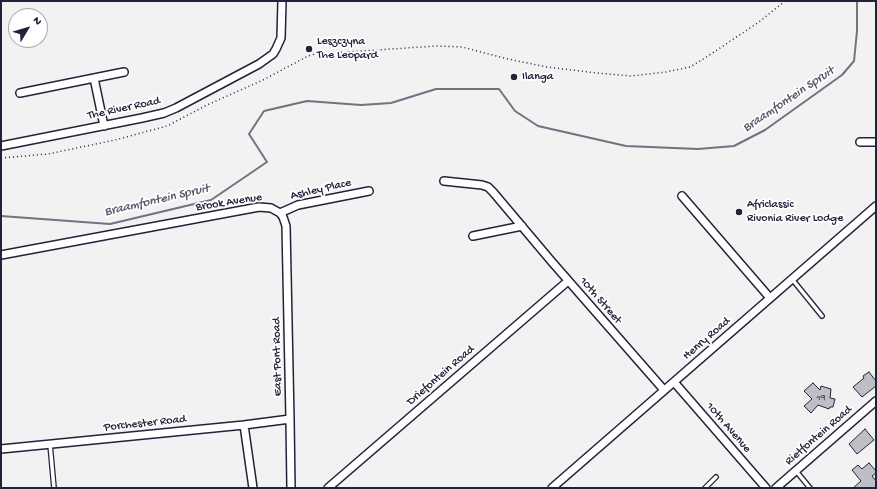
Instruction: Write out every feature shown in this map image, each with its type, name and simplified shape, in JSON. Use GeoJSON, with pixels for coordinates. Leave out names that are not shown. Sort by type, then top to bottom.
{"type":"FeatureCollection","features":[{"type":"Feature","properties":{"kind":"street","name":"The River Road"},"geometry":{"type":"LineString","coordinates":[[1,146],[154,116],[176,108],[263,61],[273,54],[281,38],[282,1]]}},
{"type":"Feature","properties":{"kind":"street"},"geometry":{"type":"LineString","coordinates":[[20,93],[124,72]]}},
{"type":"Feature","properties":{"kind":"street"},"geometry":{"type":"LineString","coordinates":[[94,78],[104,126]]}},
{"type":"Feature","properties":{"kind":"street"},"geometry":{"type":"LineString","coordinates":[[860,142],[876,142]]}},
{"type":"Feature","properties":{"kind":"street","name":"10th Street"},"geometry":{"type":"LineString","coordinates":[[444,181],[488,187],[664,390]]}},
{"type":"Feature","properties":{"kind":"street","name":"Ashley Place"},"geometry":{"type":"LineString","coordinates":[[280,213],[298,205],[369,191]]}},
{"type":"Feature","properties":{"kind":"street"},"geometry":{"type":"LineString","coordinates":[[682,196],[770,298]]}},
{"type":"Feature","properties":{"kind":"street","name":"Henry Road"},"geometry":{"type":"LineString","coordinates":[[552,488],[876,206]]}},
{"type":"Feature","properties":{"kind":"street","name":"Brook Avenue"},"geometry":{"type":"LineString","coordinates":[[1,255],[258,207],[271,208],[280,213]]}},
{"type":"Feature","properties":{"kind":"street","name":"East Pont Road"},"geometry":{"type":"LineString","coordinates":[[280,213],[286,226],[291,488]]}},
{"type":"Feature","properties":{"kind":"street"},"geometry":{"type":"LineString","coordinates":[[474,236],[522,226]]}},
{"type":"Feature","properties":{"kind":"street","name":"Driefontein Road"},"geometry":{"type":"LineString","coordinates":[[328,488],[568,281]]}},
{"type":"Feature","properties":{"kind":"street","name":"10th Avenue"},"geometry":{"type":"LineString","coordinates":[[674,382],[766,488]]}},
{"type":"Feature","properties":{"kind":"street","name":"Rietfontein Road"},"geometry":{"type":"LineString","coordinates":[[776,488],[876,401]]}},
{"type":"Feature","properties":{"kind":"street","name":"Porchester Road"},"geometry":{"type":"LineString","coordinates":[[1,449],[244,425],[290,419]]}},
{"type":"Feature","properties":{"kind":"street"},"geometry":{"type":"LineString","coordinates":[[244,425],[253,488]]}},
{"type":"Feature","properties":{"kind":"lane"},"geometry":{"type":"LineString","coordinates":[[792,279],[822,316]]}},
{"type":"Feature","properties":{"kind":"lane"},"geometry":{"type":"LineString","coordinates":[[50,444],[54,488]]}},
{"type":"Feature","properties":{"kind":"lane"},"geometry":{"type":"LineString","coordinates":[[796,471],[810,488]]}},
{"type":"Feature","properties":{"kind":"lane"},"geometry":{"type":"LineString","coordinates":[[705,488],[716,477]]}},
{"type":"Feature","properties":{"kind":"path"},"geometry":{"type":"LineString","coordinates":[[1,158],[48,154],[115,140],[167,126],[207,105],[263,80],[308,56],[315,54],[437,46],[462,47],[547,67],[597,74],[632,76],[666,72],[690,67],[759,22],[785,1]]}},
{"type":"Feature","properties":{"kind":"building"},"geometry":{"type":"Polygon","coordinates":[[[869,372],[876,381],[876,386],[862,397],[853,387],[869,372]]]}},
{"type":"Feature","properties":{"kind":"building"},"geometry":{"type":"Polygon","coordinates":[[[813,383],[820,390],[821,386],[831,389],[830,398],[835,399],[833,407],[830,407],[829,409],[818,405],[811,413],[804,406],[812,399],[804,391],[813,383]]]}},
{"type":"Feature","properties":{"kind":"building"},"geometry":{"type":"Polygon","coordinates":[[[865,429],[874,440],[857,454],[849,444],[865,429]]]}},
{"type":"Feature","properties":{"kind":"building"},"geometry":{"type":"Polygon","coordinates":[[[869,463],[876,471],[876,473],[872,476],[876,481],[876,488],[853,488],[861,481],[852,470],[858,465],[862,469],[869,463]]]}},
{"type":"Feature","properties":{"kind":"waterway","name":"Braamfontein Spruit"},"geometry":{"type":"LineString","coordinates":[[1,216],[110,224],[211,200],[267,162],[249,134],[264,111],[307,101],[361,105],[391,103],[436,89],[499,89],[515,111],[538,126],[626,146],[698,149],[734,146],[765,130],[842,75],[854,61],[857,31],[857,1]]}},
{"type":"Feature","properties":{"kind":"place","name":"Leszczyna The Leopard"},"geometry":{"type":"Point","coordinates":[309,49]}},
{"type":"Feature","properties":{"kind":"place","name":"Ilanga"},"geometry":{"type":"Point","coordinates":[514,77]}},
{"type":"Feature","properties":{"kind":"place","name":"Africlassic Rivonia River Lodge"},"geometry":{"type":"Point","coordinates":[739,212]}}]}
